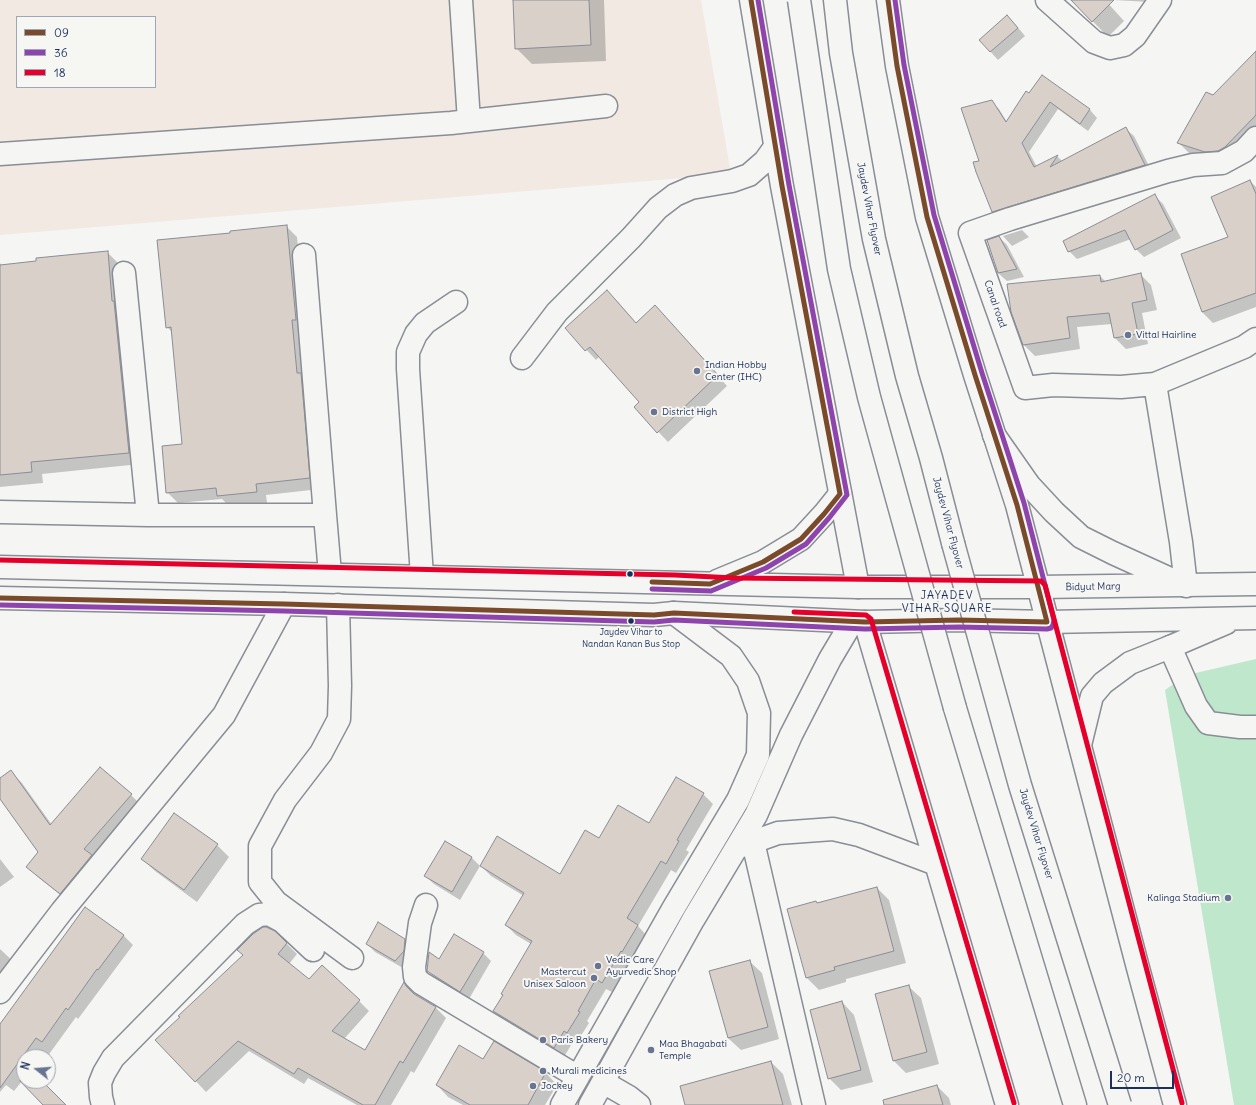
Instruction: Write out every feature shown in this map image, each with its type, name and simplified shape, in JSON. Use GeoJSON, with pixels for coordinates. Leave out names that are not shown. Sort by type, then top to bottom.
{"type":"FeatureCollection","features":[{"type":"Feature","properties":{"kind":"main road"},"geometry":{"type":"LineString","coordinates":[[460,0],[469,121]]}},
{"type":"Feature","properties":{"kind":"main road"},"geometry":{"type":"LineString","coordinates":[[751,0],[775,147],[858,587]]}},
{"type":"Feature","properties":{"kind":"main road"},"geometry":{"type":"LineString","coordinates":[[799,0],[839,268],[869,397],[955,708],[1075,1105]]}},
{"type":"Feature","properties":{"kind":"main road","name":"Jaydev Vihar Flyover"},"geometry":{"type":"LineString","coordinates":[[835,0],[841,53],[874,240],[907,376],[931,458],[1020,785],[1120,1105]]}},
{"type":"Feature","properties":{"kind":"main road"},"geometry":{"type":"LineString","coordinates":[[888,0],[897,66],[927,217],[1017,505],[1175,1105]]}},
{"type":"Feature","properties":{"kind":"main road"},"geometry":{"type":"LineString","coordinates":[[1047,0],[1094,42],[1110,48],[1124,45],[1135,36],[1160,0]]}},
{"type":"Feature","properties":{"kind":"main road"},"geometry":{"type":"LineString","coordinates":[[0,154],[469,121],[606,106]]}},
{"type":"Feature","properties":{"kind":"main road","name":"Canal road"},"geometry":{"type":"LineString","coordinates":[[1155,384],[1121,388],[1053,384],[1025,388],[970,233],[1010,219],[1168,171],[1193,165],[1222,163],[1244,151],[1256,138]]}},
{"type":"Feature","properties":{"kind":"main road"},"geometry":{"type":"LineString","coordinates":[[522,358],[557,312],[631,238],[658,208],[675,195],[691,188],[732,181],[749,175],[765,161],[775,147]]}},
{"type":"Feature","properties":{"kind":"main road"},"geometry":{"type":"LineString","coordinates":[[304,255],[330,574]]}},
{"type":"Feature","properties":{"kind":"main road"},"geometry":{"type":"LineString","coordinates":[[124,273],[148,515]]}},
{"type":"Feature","properties":{"kind":"main road"},"geometry":{"type":"LineString","coordinates":[[422,576],[408,352],[416,334],[425,323],[456,302]]}},
{"type":"Feature","properties":{"kind":"main road"},"geometry":{"type":"LineString","coordinates":[[1186,586],[1181,542],[1155,384],[1244,347],[1256,339]]}},
{"type":"Feature","properties":{"kind":"main road"},"geometry":{"type":"LineString","coordinates":[[994,435],[1029,485],[1054,512],[1081,537],[1186,586]]}},
{"type":"Feature","properties":{"kind":"main road"},"geometry":{"type":"LineString","coordinates":[[710,584],[763,562],[801,539],[840,494]]}},
{"type":"Feature","properties":{"kind":"main road"},"geometry":{"type":"LineString","coordinates":[[0,512],[148,515],[325,515]]}},
{"type":"Feature","properties":{"kind":"main road","name":"Bidyut Marg"},"geometry":{"type":"LineString","coordinates":[[0,567],[858,587],[1186,586],[1256,584]]}},
{"type":"Feature","properties":{"kind":"main road"},"geometry":{"type":"LineString","coordinates":[[0,598],[338,605],[654,614],[674,613],[858,622],[959,620],[1048,622],[1246,618]]}},
{"type":"Feature","properties":{"kind":"main road"},"geometry":{"type":"LineString","coordinates":[[0,992],[62,911],[224,715],[284,604]]}},
{"type":"Feature","properties":{"kind":"main road"},"geometry":{"type":"LineString","coordinates":[[338,605],[340,686],[338,719],[321,753],[285,800],[260,846],[260,882],[276,902],[352,958]]}},
{"type":"Feature","properties":{"kind":"main road"},"geometry":{"type":"LineString","coordinates":[[562,1105],[673,909],[738,800],[758,755],[759,713],[748,681],[731,656],[674,613]]}},
{"type":"Feature","properties":{"kind":"main road"},"geometry":{"type":"LineString","coordinates":[[1080,745],[1092,696],[1100,687],[1130,663],[1246,618]]}},
{"type":"Feature","properties":{"kind":"main road"},"geometry":{"type":"LineString","coordinates":[[590,1105],[693,920],[745,845],[756,815],[810,695],[858,622]]}},
{"type":"Feature","properties":{"kind":"main road"},"geometry":{"type":"LineString","coordinates":[[858,622],[936,864],[1006,1105]]}},
{"type":"Feature","properties":{"kind":"main road"},"geometry":{"type":"LineString","coordinates":[[1170,647],[1196,706],[1208,723],[1240,727],[1256,727]]}},
{"type":"Feature","properties":{"kind":"main road"},"geometry":{"type":"LineString","coordinates":[[745,845],[778,833],[832,829],[859,835],[936,864]]}},
{"type":"Feature","properties":{"kind":"main road"},"geometry":{"type":"LineString","coordinates":[[745,845],[814,1105]]}},
{"type":"Feature","properties":{"kind":"main road"},"geometry":{"type":"LineString","coordinates":[[426,905],[420,923],[414,967],[415,977],[421,983],[578,1077]]}},
{"type":"Feature","properties":{"kind":"main road"},"geometry":{"type":"LineString","coordinates":[[103,1105],[100,1083],[104,1072],[113,1058],[245,924],[259,914],[269,914],[282,921],[313,950]]}},
{"type":"Feature","properties":{"kind":"main road"},"geometry":{"type":"LineString","coordinates":[[603,1082],[629,1097],[639,1105]]}},
{"type":"Feature","properties":{"kind":"shaded area"},"geometry":{"type":"Polygon","coordinates":[[[0,0],[701,0],[731,174],[0,235],[0,0]]]}},
{"type":"Feature","properties":{"kind":"green space","name":"Kalinga Stadium"},"geometry":{"type":"Polygon","coordinates":[[[1256,659],[1256,1105],[1234,1105],[1165,690],[1187,675],[1256,659]]]}},
{"type":"Feature","properties":{"kind":"building"},"geometry":{"type":"Polygon","coordinates":[[[513,0],[589,0],[591,45],[515,49],[513,0]]]}},
{"type":"Feature","properties":{"kind":"building"},"geometry":{"type":"Polygon","coordinates":[[[1071,0],[1114,0],[1092,22],[1071,0]]]}},
{"type":"Feature","properties":{"kind":"building"},"geometry":{"type":"Polygon","coordinates":[[[1007,15],[1018,28],[990,52],[979,40],[1007,15]]]}},
{"type":"Feature","properties":{"kind":"building"},"geometry":{"type":"Polygon","coordinates":[[[1256,51],[1256,115],[1225,147],[1218,151],[1205,152],[1177,143],[1206,92],[1213,95],[1256,51]]]}},
{"type":"Feature","properties":{"kind":"building"},"geometry":{"type":"Polygon","coordinates":[[[1042,75],[1090,109],[1080,124],[1050,102],[1022,143],[1034,167],[1058,155],[1050,167],[1126,127],[1145,165],[992,212],[973,162],[979,161],[961,108],[992,100],[1006,122],[1026,91],[1029,93],[1042,75]]]}},
{"type":"Feature","properties":{"kind":"building"},"geometry":{"type":"Polygon","coordinates":[[[1250,180],[1256,194],[1256,293],[1202,312],[1181,254],[1228,237],[1211,197],[1250,180]]]}},
{"type":"Feature","properties":{"kind":"building"},"geometry":{"type":"Polygon","coordinates":[[[1155,194],[1173,230],[1135,250],[1125,230],[1068,252],[1063,241],[1155,194]]]}},
{"type":"Feature","properties":{"kind":"building"},"geometry":{"type":"Polygon","coordinates":[[[287,225],[296,320],[292,320],[297,373],[301,373],[310,478],[256,484],[257,492],[217,496],[216,488],[166,493],[162,446],[182,444],[171,327],[166,328],[157,240],[230,233],[230,231],[287,225]]]}},
{"type":"Feature","properties":{"kind":"building"},"geometry":{"type":"Polygon","coordinates":[[[999,236],[1017,269],[998,273],[987,240],[999,236]]]}},
{"type":"Feature","properties":{"kind":"building"},"geometry":{"type":"Polygon","coordinates":[[[108,251],[129,453],[31,462],[32,472],[0,475],[0,265],[36,261],[36,258],[108,251]]]}},
{"type":"Feature","properties":{"kind":"building"},"geometry":{"type":"Polygon","coordinates":[[[1141,273],[1147,300],[1132,303],[1138,334],[1114,338],[1109,313],[1067,317],[1070,338],[1023,345],[1011,312],[1007,284],[1100,275],[1101,282],[1141,273]]]}},
{"type":"Feature","properties":{"kind":"building"},"geometry":{"type":"Polygon","coordinates":[[[607,290],[636,323],[655,305],[718,375],[657,433],[634,407],[639,402],[590,347],[585,351],[565,328],[607,290]]]}},
{"type":"Feature","properties":{"kind":"building"},"geometry":{"type":"Polygon","coordinates":[[[100,767],[132,794],[84,849],[92,855],[60,894],[26,867],[38,852],[0,799],[0,778],[11,770],[50,825],[100,767]]]}},
{"type":"Feature","properties":{"kind":"building"},"geometry":{"type":"Polygon","coordinates":[[[676,777],[704,793],[677,840],[679,841],[666,864],[661,861],[627,918],[638,925],[602,983],[596,979],[578,1011],[580,1012],[567,1033],[564,1031],[554,1048],[493,1011],[503,995],[501,994],[532,941],[505,925],[524,893],[480,866],[497,836],[560,874],[585,830],[599,838],[618,805],[649,823],[676,777]]]}},
{"type":"Feature","properties":{"kind":"building"},"geometry":{"type":"Polygon","coordinates":[[[174,813],[218,844],[184,890],[141,859],[174,813]]]}},
{"type":"Feature","properties":{"kind":"building"},"geometry":{"type":"Polygon","coordinates":[[[445,841],[472,857],[452,892],[424,876],[445,841]]]}},
{"type":"Feature","properties":{"kind":"building"},"geometry":{"type":"Polygon","coordinates":[[[877,887],[894,951],[834,967],[835,970],[806,978],[787,909],[816,901],[817,903],[877,887]]]}},
{"type":"Feature","properties":{"kind":"building"},"geometry":{"type":"Polygon","coordinates":[[[85,907],[124,935],[98,970],[97,969],[68,1010],[66,1008],[42,1042],[36,1038],[28,1049],[16,1049],[16,1066],[0,1088],[0,1024],[85,907]]]}},
{"type":"Feature","properties":{"kind":"building"},"geometry":{"type":"Polygon","coordinates":[[[378,922],[405,939],[404,951],[395,961],[366,944],[378,922]]]}},
{"type":"Feature","properties":{"kind":"building"},"geometry":{"type":"Polygon","coordinates":[[[263,927],[275,931],[287,943],[278,954],[309,979],[322,965],[360,1000],[332,1031],[365,1050],[404,982],[414,994],[436,1007],[403,1063],[400,1061],[375,1105],[363,1105],[298,1068],[294,1074],[238,1041],[195,1082],[155,1040],[180,1017],[178,1016],[243,955],[237,950],[253,934],[263,927]]]}},
{"type":"Feature","properties":{"kind":"building"},"geometry":{"type":"Polygon","coordinates":[[[454,934],[484,952],[460,992],[427,971],[429,952],[439,959],[454,934]]]}},
{"type":"Feature","properties":{"kind":"building"},"geometry":{"type":"Polygon","coordinates":[[[750,960],[768,1027],[728,1038],[709,971],[750,960]]]}},
{"type":"Feature","properties":{"kind":"building"},"geometry":{"type":"Polygon","coordinates":[[[909,985],[927,1052],[893,1061],[875,994],[909,985]]]}},
{"type":"Feature","properties":{"kind":"building"},"geometry":{"type":"Polygon","coordinates":[[[842,1001],[861,1070],[828,1079],[810,1010],[842,1001]]]}},
{"type":"Feature","properties":{"kind":"building"},"geometry":{"type":"Polygon","coordinates":[[[494,1041],[546,1072],[528,1105],[470,1105],[436,1085],[459,1045],[483,1059],[494,1041]]]}},
{"type":"Feature","properties":{"kind":"building"},"geometry":{"type":"Polygon","coordinates":[[[771,1061],[783,1105],[685,1105],[680,1086],[771,1061]]]}},
{"type":"Feature","properties":{"kind":"building"},"geometry":{"type":"Polygon","coordinates":[[[937,1085],[943,1105],[884,1105],[883,1100],[937,1085]]]}},
{"type":"Feature","properties":{"kind":"building"},"geometry":{"type":"Polygon","coordinates":[[[28,1089],[50,1089],[66,1105],[43,1105],[28,1089]]]}},
{"type":"Feature","properties":{"kind":"transit line","name":"09"},"geometry":{"type":"LineString","coordinates":[[652,582],[710,584],[763,562],[801,539],[840,494],[782,186],[751,0]]}},
{"type":"Feature","properties":{"kind":"transit line","name":"36"},"geometry":{"type":"LineString","coordinates":[[652,589],[711,591],[766,568],[806,544],[847,495],[789,185],[758,0]]}},
{"type":"Feature","properties":{"kind":"transit line","name":"09"},"geometry":{"type":"LineString","coordinates":[[0,598],[284,604],[654,615],[674,613],[865,622],[959,620],[1047,622],[1017,505],[975,375],[927,217],[897,66],[888,0]]}},
{"type":"Feature","properties":{"kind":"transit line","name":"36"},"geometry":{"type":"LineString","coordinates":[[0,605],[284,611],[654,622],[674,620],[865,629],[959,627],[1051,628],[1054,620],[1024,503],[982,373],[934,215],[904,65],[895,0]]}},
{"type":"Feature","properties":{"kind":"transit line","name":"18"},"geometry":{"type":"LineString","coordinates":[[0,560],[675,575],[734,578],[1041,581],[1045,585],[1182,1103]]}},
{"type":"Feature","properties":{"kind":"transit line","name":"18"},"geometry":{"type":"LineString","coordinates":[[794,612],[866,615],[871,619],[1014,1103]]}},
{"type":"Feature","properties":{"kind":"place","name":"Vittal Hairline"},"geometry":{"type":"Point","coordinates":[1128,335]}},
{"type":"Feature","properties":{"kind":"place","name":"Indian Hobby Center (IHC)"},"geometry":{"type":"Point","coordinates":[697,371]}},
{"type":"Feature","properties":{"kind":"place","name":"District High"},"geometry":{"type":"Point","coordinates":[654,412]}},
{"type":"Feature","properties":{"kind":"place","name":"Jaydev Vihar to Nandan Kanan Bus Stop"},"geometry":{"type":"Point","coordinates":[631,621]}},
{"type":"Feature","properties":{"kind":"place","name":"Kalinga Stadium"},"geometry":{"type":"Point","coordinates":[1228,898]}},
{"type":"Feature","properties":{"kind":"place","name":"Vedic Care Ayurvedic Shop"},"geometry":{"type":"Point","coordinates":[598,966]}},
{"type":"Feature","properties":{"kind":"place","name":"Mastercut Unisex Saloon"},"geometry":{"type":"Point","coordinates":[594,978]}},
{"type":"Feature","properties":{"kind":"place","name":"Paris Bakery"},"geometry":{"type":"Point","coordinates":[543,1040]}},
{"type":"Feature","properties":{"kind":"place","name":"Maa Bhagabati Temple"},"geometry":{"type":"Point","coordinates":[651,1050]}},
{"type":"Feature","properties":{"kind":"place","name":"Murali medicines"},"geometry":{"type":"Point","coordinates":[543,1071]}},
{"type":"Feature","properties":{"kind":"place","name":"Jockey"},"geometry":{"type":"Point","coordinates":[533,1086]}},
{"type":"Feature","properties":{"kind":"district","name":"JAYADEV VIHAR SQUARE"},"geometry":{"type":"Point","coordinates":[947,602]}}]}
